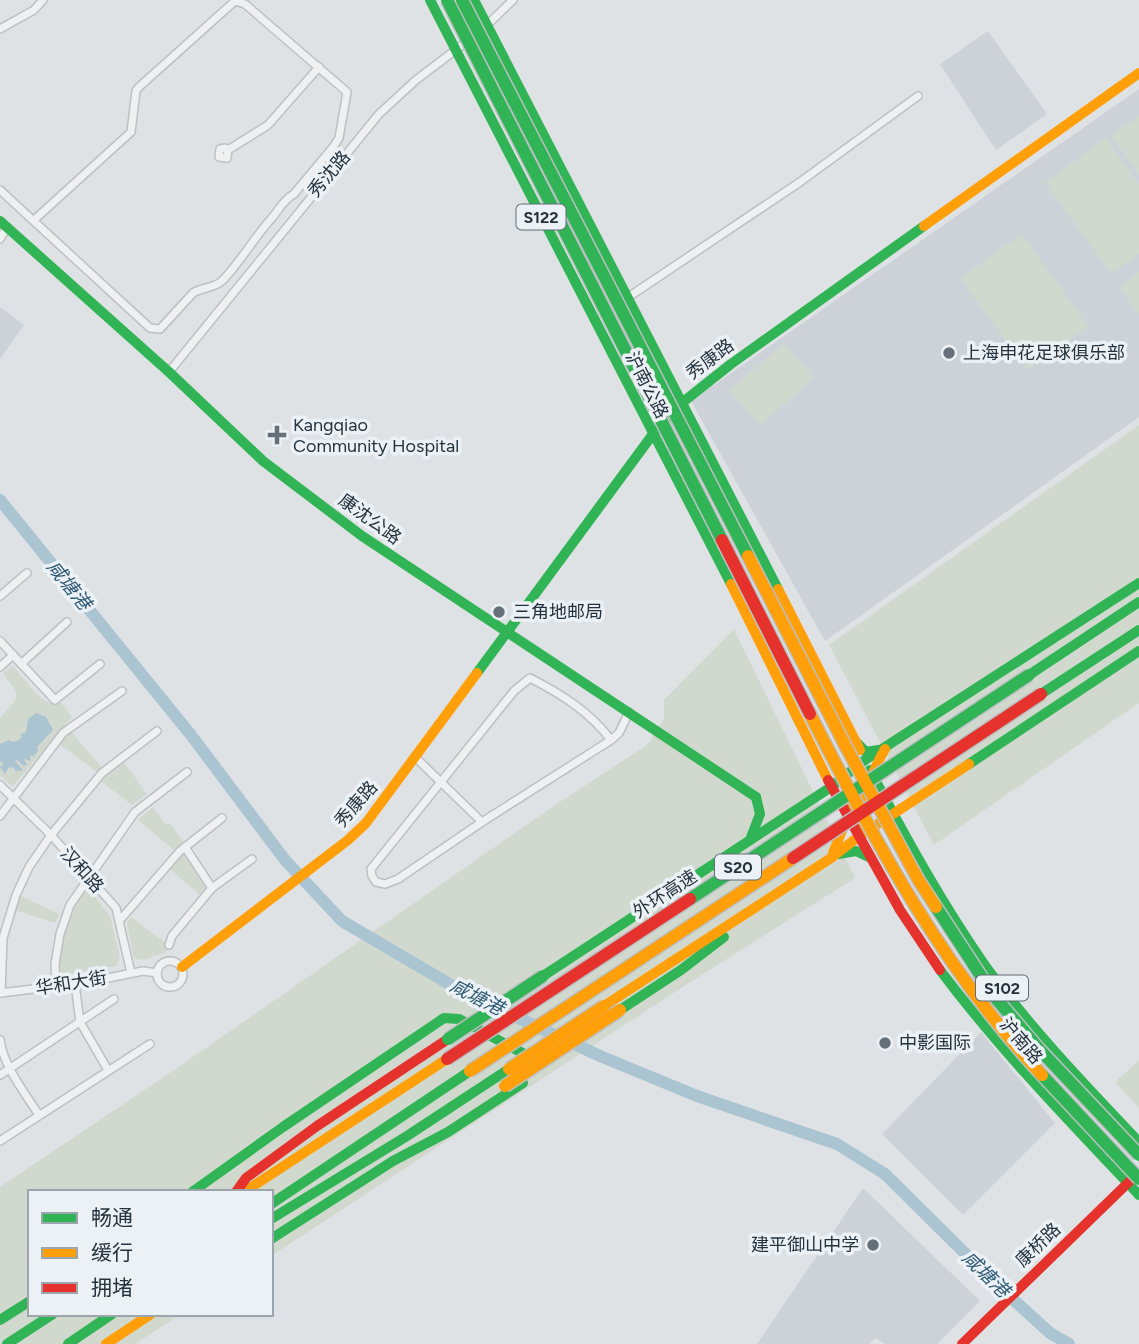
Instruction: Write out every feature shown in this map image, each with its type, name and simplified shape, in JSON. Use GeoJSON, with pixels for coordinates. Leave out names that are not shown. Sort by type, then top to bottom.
{"type":"FeatureCollection","features":[{"type":"Feature","properties":{"kind":"main road","name":"沪南公路"},"geometry":{"type":"LineString","coordinates":[[430,0],[702,526],[831,787]]}},
{"type":"Feature","properties":{"kind":"main road"},"geometry":{"type":"LineString","coordinates":[[447,0],[831,755],[907,892],[943,952],[981,1004],[1134,1181]]}},
{"type":"Feature","properties":{"kind":"main road"},"geometry":{"type":"LineString","coordinates":[[462,0],[846,747],[919,881],[994,996],[1039,1049],[1139,1155]]}},
{"type":"Feature","properties":{"kind":"main road","name":"沪南公路"},"geometry":{"type":"LineString","coordinates":[[474,0],[865,760]]}},
{"type":"Feature","properties":{"kind":"main road","name":"秀康路"},"geometry":{"type":"LineString","coordinates":[[182,967],[348,840],[366,823],[653,434],[683,402],[731,364],[1139,73]]}},
{"type":"Feature","properties":{"kind":"main road","name":"康沈公路"},"geometry":{"type":"LineString","coordinates":[[2,229],[169,372],[263,461],[362,536],[756,797],[761,808],[760,816],[749,841]]}},
{"type":"Feature","properties":{"kind":"main road"},"geometry":{"type":"LineString","coordinates":[[237,1190],[246,1178],[317,1126],[831,787],[865,760],[1139,583]]}},
{"type":"Feature","properties":{"kind":"main road","name":"外环高速"},"geometry":{"type":"LineString","coordinates":[[247,1190],[1139,602]]}},
{"type":"Feature","properties":{"kind":"main road","name":"S20"},"geometry":{"type":"LineString","coordinates":[[273,1203],[1139,630]]}},
{"type":"Feature","properties":{"kind":"main road"},"geometry":{"type":"LineString","coordinates":[[273,1218],[387,1148],[831,858],[858,837],[1139,650]]}},
{"type":"Feature","properties":{"kind":"main road"},"geometry":{"type":"LineString","coordinates":[[857,744],[866,752],[886,747]]}},
{"type":"Feature","properties":{"kind":"main road"},"geometry":{"type":"LineString","coordinates":[[858,837],[859,821],[873,776],[886,747]]}},
{"type":"Feature","properties":{"kind":"main road"},"geometry":{"type":"LineString","coordinates":[[831,858],[859,790],[865,760]]}},
{"type":"Feature","properties":{"kind":"main road","name":"沪南路"},"geometry":{"type":"LineString","coordinates":[[865,760],[947,908],[1004,990],[1044,1040],[1139,1142]]}},
{"type":"Feature","properties":{"kind":"main road","name":"沪南路"},"geometry":{"type":"LineString","coordinates":[[831,787],[919,940],[974,1015],[1016,1064],[1134,1181],[1139,1195]]}},
{"type":"Feature","properties":{"kind":"main road"},"geometry":{"type":"LineString","coordinates":[[831,858],[843,852],[856,851],[871,858]]}},
{"type":"Feature","properties":{"kind":"main road"},"geometry":{"type":"LineString","coordinates":[[273,1238],[423,1143],[708,950],[724,937],[740,917]]}},
{"type":"Feature","properties":{"kind":"main road"},"geometry":{"type":"LineString","coordinates":[[195,1190],[444,1018],[459,1019],[528,1056],[533,1062],[532,1072],[527,1080],[448,1132],[423,1143]]}},
{"type":"Feature","properties":{"kind":"main road"},"geometry":{"type":"LineString","coordinates":[[276,1133],[393,1068],[415,1061]]}},
{"type":"Feature","properties":{"kind":"main road"},"geometry":{"type":"LineString","coordinates":[[387,1148],[440,1129]]}},
{"type":"Feature","properties":{"kind":"main road","name":"康桥路"},"geometry":{"type":"LineString","coordinates":[[962,1344],[1027,1279],[1134,1181],[1139,1171]]}},
{"type":"Feature","properties":{"kind":"main road"},"geometry":{"type":"LineString","coordinates":[[0,1321],[28,1302]]}},
{"type":"Feature","properties":{"kind":"main road"},"geometry":{"type":"LineString","coordinates":[[7,1344],[50,1316]]}},
{"type":"Feature","properties":{"kind":"main road"},"geometry":{"type":"LineString","coordinates":[[68,1344],[109,1316]]}},
{"type":"Feature","properties":{"kind":"main road"},"geometry":{"type":"LineString","coordinates":[[106,1344],[148,1316]]}},
{"type":"Feature","properties":{"kind":"street"},"geometry":{"type":"LineString","coordinates":[[0,29],[34,10],[43,0]]}},
{"type":"Feature","properties":{"kind":"street","name":"秀沈路"},"geometry":{"type":"LineString","coordinates":[[169,372],[379,114],[416,80],[486,26],[513,0]]}},
{"type":"Feature","properties":{"kind":"street"},"geometry":{"type":"LineString","coordinates":[[0,190],[155,330],[160,329],[192,293],[219,284],[286,198],[294,194],[334,146],[339,138],[347,92],[238,1],[227,7],[139,87],[136,91],[131,132],[34,220]]}},
{"type":"Feature","properties":{"kind":"street"},"geometry":{"type":"LineString","coordinates":[[228,150],[268,125],[319,67]]}},
{"type":"Feature","properties":{"kind":"street"},"geometry":{"type":"LineString","coordinates":[[627,298],[800,182],[918,96]]}},
{"type":"Feature","properties":{"kind":"street"},"geometry":{"type":"LineString","coordinates":[[278,209],[291,219]]}},
{"type":"Feature","properties":{"kind":"street"},"geometry":{"type":"LineString","coordinates":[[271,219],[284,229]]}},
{"type":"Feature","properties":{"kind":"street"},"geometry":{"type":"LineString","coordinates":[[0,596],[27,573]]}},
{"type":"Feature","properties":{"kind":"street"},"geometry":{"type":"LineString","coordinates":[[21,664],[66,622]]}},
{"type":"Feature","properties":{"kind":"street"},"geometry":{"type":"LineString","coordinates":[[0,640],[55,700],[100,664]]}},
{"type":"Feature","properties":{"kind":"street"},"geometry":{"type":"LineString","coordinates":[[0,667],[13,655]]}},
{"type":"Feature","properties":{"kind":"street"},"geometry":{"type":"LineString","coordinates":[[611,740],[599,723],[565,696],[530,678],[514,691],[440,781],[371,869],[372,876],[376,882],[385,884],[398,878],[611,740],[619,733],[629,712]]}},
{"type":"Feature","properties":{"kind":"street"},"geometry":{"type":"LineString","coordinates":[[0,816],[63,733],[122,691]]}},
{"type":"Feature","properties":{"kind":"street"},"geometry":{"type":"LineString","coordinates":[[0,993],[1,955],[7,921],[29,867],[51,835],[102,773],[157,731]]}},
{"type":"Feature","properties":{"kind":"street"},"geometry":{"type":"LineString","coordinates":[[415,757],[482,822]]}},
{"type":"Feature","properties":{"kind":"street"},"geometry":{"type":"LineString","coordinates":[[55,986],[55,964],[60,934],[70,905],[135,812],[187,772]]}},
{"type":"Feature","properties":{"kind":"street","name":"汉和路"},"geometry":{"type":"LineString","coordinates":[[0,785],[51,835],[116,908],[131,973]]}},
{"type":"Feature","properties":{"kind":"street"},"geometry":{"type":"LineString","coordinates":[[120,920],[185,847],[222,818]]}},
{"type":"Feature","properties":{"kind":"street"},"geometry":{"type":"LineString","coordinates":[[185,847],[212,888]]}},
{"type":"Feature","properties":{"kind":"street"},"geometry":{"type":"LineString","coordinates":[[169,945],[172,936],[212,888],[252,859]]}},
{"type":"Feature","properties":{"kind":"street"},"geometry":{"type":"LineString","coordinates":[[168,960],[179,963],[182,967],[184,972],[181,981],[172,987],[161,984],[157,973],[159,965],[168,960]]}},
{"type":"Feature","properties":{"kind":"street","name":"华和大街"},"geometry":{"type":"LineString","coordinates":[[0,993],[75,984],[143,971],[157,973]]}},
{"type":"Feature","properties":{"kind":"street"},"geometry":{"type":"LineString","coordinates":[[75,984],[80,1021],[108,1070]]}},
{"type":"Feature","properties":{"kind":"street"},"geometry":{"type":"LineString","coordinates":[[0,1075],[114,999]]}},
{"type":"Feature","properties":{"kind":"street"},"geometry":{"type":"LineString","coordinates":[[0,1040],[10,1069],[39,1115]]}},
{"type":"Feature","properties":{"kind":"street"},"geometry":{"type":"LineString","coordinates":[[0,1141],[150,1044]]}},
{"type":"Feature","properties":{"kind":"shaded area"},"geometry":{"type":"Polygon","coordinates":[[[988,31],[1047,114],[996,150],[940,64],[988,31]]]}},
{"type":"Feature","properties":{"kind":"shaded area","name":"上海申花足球俱乐部"},"geometry":{"type":"Polygon","coordinates":[[[1139,89],[1139,417],[825,641],[691,401],[1139,89]]]}},
{"type":"Feature","properties":{"kind":"shaded area"},"geometry":{"type":"Polygon","coordinates":[[[1139,116],[1139,174],[1111,136],[1139,116]]]}},
{"type":"Feature","properties":{"kind":"shaded area"},"geometry":{"type":"Polygon","coordinates":[[[1106,138],[1139,184],[1139,254],[1111,274],[1045,182],[1106,138]]]}},
{"type":"Feature","properties":{"kind":"shaded area"},"geometry":{"type":"Polygon","coordinates":[[[1022,234],[1088,326],[1027,370],[960,278],[1022,234]]]}},
{"type":"Feature","properties":{"kind":"shaded area"},"geometry":{"type":"Polygon","coordinates":[[[1139,272],[1139,314],[1119,287],[1139,272]]]}},
{"type":"Feature","properties":{"kind":"shaded area"},"geometry":{"type":"Polygon","coordinates":[[[0,307],[24,325],[0,359],[0,307]]]}},
{"type":"Feature","properties":{"kind":"shaded area"},"geometry":{"type":"Polygon","coordinates":[[[784,343],[814,378],[760,425],[730,390],[784,343]]]}},
{"type":"Feature","properties":{"kind":"shaded area"},"geometry":{"type":"Polygon","coordinates":[[[1139,425],[1139,703],[934,845],[829,645],[1139,425]]]}},
{"type":"Feature","properties":{"kind":"shaded area"},"geometry":{"type":"Polygon","coordinates":[[[734,629],[855,878],[678,990],[273,1255],[273,1190],[28,1190],[28,1316],[178,1316],[135,1344],[0,1344],[0,1187],[177,1068],[555,805],[647,745],[664,719],[664,700],[734,629]]]}},
{"type":"Feature","properties":{"kind":"shaded area"},"geometry":{"type":"Polygon","coordinates":[[[12,666],[40,697],[54,704],[62,703],[72,717],[12,787],[0,775],[0,718],[16,696],[3,673],[12,666]]]}},
{"type":"Feature","properties":{"kind":"shaded area"},"geometry":{"type":"Polygon","coordinates":[[[71,731],[102,768],[97,772],[59,744],[71,731]]]}},
{"type":"Feature","properties":{"kind":"shaded area"},"geometry":{"type":"Polygon","coordinates":[[[124,762],[147,794],[132,805],[102,782],[124,762]]]}},
{"type":"Feature","properties":{"kind":"shaded area"},"geometry":{"type":"Polygon","coordinates":[[[153,807],[166,825],[170,823],[184,843],[175,851],[138,820],[153,807]]]}},
{"type":"Feature","properties":{"kind":"shaded area"},"geometry":{"type":"Polygon","coordinates":[[[184,853],[206,889],[201,896],[170,869],[184,853]]]}},
{"type":"Feature","properties":{"kind":"shaded area"},"geometry":{"type":"Polygon","coordinates":[[[87,887],[110,916],[120,957],[116,966],[58,976],[65,929],[87,887]]]}},
{"type":"Feature","properties":{"kind":"shaded area"},"geometry":{"type":"Polygon","coordinates":[[[19,895],[59,914],[55,923],[14,910],[19,895]]]}},
{"type":"Feature","properties":{"kind":"shaded area"},"geometry":{"type":"Polygon","coordinates":[[[131,917],[166,943],[167,952],[144,960],[136,959],[127,923],[131,917]]]}},
{"type":"Feature","properties":{"kind":"shaded area"},"geometry":{"type":"Polygon","coordinates":[[[981,1032],[1055,1123],[963,1215],[882,1134],[981,1032]]]}},
{"type":"Feature","properties":{"kind":"shaded area"},"geometry":{"type":"Polygon","coordinates":[[[1139,1060],[1139,1108],[1115,1082],[1139,1060]]]}},
{"type":"Feature","properties":{"kind":"shaded area","name":"建平御山中学"},"geometry":{"type":"Polygon","coordinates":[[[863,1188],[980,1301],[937,1344],[885,1344],[875,1338],[870,1344],[757,1344],[863,1188]]]}},
{"type":"Feature","properties":{"kind":"water"},"geometry":{"type":"Polygon","coordinates":[[[36,713],[46,717],[53,730],[37,747],[38,751],[33,757],[30,756],[31,761],[24,759],[27,765],[15,761],[22,769],[21,772],[9,767],[5,774],[0,767],[4,764],[0,761],[0,744],[9,740],[17,741],[22,737],[20,735],[26,732],[28,719],[36,713]]]}},
{"type":"Feature","properties":{"kind":"waterway","name":"咸塘港"},"geometry":{"type":"LineString","coordinates":[[0,500],[191,735],[285,860],[342,921],[463,992],[600,1056],[697,1096],[837,1144],[885,1174],[996,1284],[1050,1333],[1069,1344]]}},
{"type":"Feature","properties":{"kind":"traffic: fast"},"geometry":{"type":"LineString","coordinates":[[430,0],[731,584]]}},
{"type":"Feature","properties":{"kind":"traffic: fast"},"geometry":{"type":"LineString","coordinates":[[447,0],[722,540]]}},
{"type":"Feature","properties":{"kind":"traffic: fast"},"geometry":{"type":"LineString","coordinates":[[462,0],[748,556]]}},
{"type":"Feature","properties":{"kind":"traffic: fast"},"geometry":{"type":"LineString","coordinates":[[474,0],[778,589]]}},
{"type":"Feature","properties":{"kind":"traffic: fast"},"geometry":{"type":"LineString","coordinates":[[0,221],[169,372],[263,461],[362,536],[756,797]]}},
{"type":"Feature","properties":{"kind":"traffic: fast"},"geometry":{"type":"LineString","coordinates":[[477,673],[653,434],[683,402],[731,364],[924,226]]}},
{"type":"Feature","properties":{"kind":"traffic: fast"},"geometry":{"type":"LineString","coordinates":[[543,976],[831,787],[865,760],[1139,583]]}},
{"type":"Feature","properties":{"kind":"traffic: fast"},"geometry":{"type":"LineString","coordinates":[[1029,675],[1139,602]]}},
{"type":"Feature","properties":{"kind":"traffic: fast"},"geometry":{"type":"LineString","coordinates":[[1041,694],[1139,630]]}},
{"type":"Feature","properties":{"kind":"traffic: fast"},"geometry":{"type":"LineString","coordinates":[[969,764],[1139,651]]}},
{"type":"Feature","properties":{"kind":"traffic: fast"},"geometry":{"type":"LineString","coordinates":[[690,899],[1029,675]]}},
{"type":"Feature","properties":{"kind":"traffic: fast"},"geometry":{"type":"LineString","coordinates":[[857,743],[866,752],[878,750]]}},
{"type":"Feature","properties":{"kind":"traffic: fast"},"geometry":{"type":"LineString","coordinates":[[870,770],[938,893],[984,964],[1078,1078],[1139,1142]]}},
{"type":"Feature","properties":{"kind":"traffic: fast"},"geometry":{"type":"LineString","coordinates":[[750,840],[760,814],[756,797]]}},
{"type":"Feature","properties":{"kind":"traffic: fast"},"geometry":{"type":"LineString","coordinates":[[839,854],[856,851],[871,858]]}},
{"type":"Feature","properties":{"kind":"traffic: fast"},"geometry":{"type":"LineString","coordinates":[[936,907],[994,996],[1039,1049],[1139,1155]]}},
{"type":"Feature","properties":{"kind":"traffic: fast"},"geometry":{"type":"LineString","coordinates":[[620,1010],[681,970],[724,937]]}},
{"type":"Feature","properties":{"kind":"traffic: fast"},"geometry":{"type":"LineString","coordinates":[[940,970],[1011,1057],[1139,1195]]}},
{"type":"Feature","properties":{"kind":"traffic: fast"},"geometry":{"type":"LineString","coordinates":[[448,1039],[543,976]]}},
{"type":"Feature","properties":{"kind":"traffic: fast"},"geometry":{"type":"LineString","coordinates":[[195,1190],[444,1018],[459,1019],[528,1056],[533,1066]]}},
{"type":"Feature","properties":{"kind":"traffic: fast"},"geometry":{"type":"LineString","coordinates":[[273,1218],[407,1136],[509,1069]]}},
{"type":"Feature","properties":{"kind":"traffic: fast"},"geometry":{"type":"LineString","coordinates":[[273,1203],[470,1071]]}},
{"type":"Feature","properties":{"kind":"traffic: fast"},"geometry":{"type":"LineString","coordinates":[[1042,1075],[1139,1179]]}},
{"type":"Feature","properties":{"kind":"traffic: fast"},"geometry":{"type":"LineString","coordinates":[[273,1238],[393,1161],[448,1132],[523,1083]]}},
{"type":"Feature","properties":{"kind":"traffic: fast"},"geometry":{"type":"LineString","coordinates":[[0,1320],[28,1302]]}},
{"type":"Feature","properties":{"kind":"traffic: fast"},"geometry":{"type":"LineString","coordinates":[[7,1344],[50,1316]]}},
{"type":"Feature","properties":{"kind":"traffic: fast"},"geometry":{"type":"LineString","coordinates":[[68,1344],[109,1316]]}},
{"type":"Feature","properties":{"kind":"traffic: slow"},"geometry":{"type":"LineString","coordinates":[[924,226],[1139,73]]}},
{"type":"Feature","properties":{"kind":"traffic: slow"},"geometry":{"type":"LineString","coordinates":[[748,556],[846,747],[936,907]]}},
{"type":"Feature","properties":{"kind":"traffic: slow"},"geometry":{"type":"LineString","coordinates":[[731,584],[828,780]]}},
{"type":"Feature","properties":{"kind":"traffic: slow"},"geometry":{"type":"LineString","coordinates":[[778,589],[860,750]]}},
{"type":"Feature","properties":{"kind":"traffic: slow"},"geometry":{"type":"LineString","coordinates":[[182,967],[348,840],[366,823],[477,673]]}},
{"type":"Feature","properties":{"kind":"traffic: slow"},"geometry":{"type":"LineString","coordinates":[[810,714],[860,810],[914,903],[974,992],[1042,1075]]}},
{"type":"Feature","properties":{"kind":"traffic: slow"},"geometry":{"type":"LineString","coordinates":[[858,837],[867,792],[885,749]]}},
{"type":"Feature","properties":{"kind":"traffic: slow"},"geometry":{"type":"LineString","coordinates":[[604,1006],[969,764]]}},
{"type":"Feature","properties":{"kind":"traffic: slow"},"geometry":{"type":"LineString","coordinates":[[833,853],[859,788]]}},
{"type":"Feature","properties":{"kind":"traffic: slow"},"geometry":{"type":"LineString","coordinates":[[470,1071],[793,858]]}},
{"type":"Feature","properties":{"kind":"traffic: slow"},"geometry":{"type":"LineString","coordinates":[[509,1069],[604,1006]]}},
{"type":"Feature","properties":{"kind":"traffic: slow"},"geometry":{"type":"LineString","coordinates":[[505,1086],[620,1010]]}},
{"type":"Feature","properties":{"kind":"traffic: slow"},"geometry":{"type":"LineString","coordinates":[[247,1190],[447,1059]]}},
{"type":"Feature","properties":{"kind":"traffic: slow"},"geometry":{"type":"LineString","coordinates":[[106,1344],[148,1316]]}},
{"type":"Feature","properties":{"kind":"traffic: jam"},"geometry":{"type":"LineString","coordinates":[[722,540],[810,714]]}},
{"type":"Feature","properties":{"kind":"traffic: jam"},"geometry":{"type":"LineString","coordinates":[[793,858],[1041,694]]}},
{"type":"Feature","properties":{"kind":"traffic: jam"},"geometry":{"type":"LineString","coordinates":[[828,780],[900,910],[940,970]]}},
{"type":"Feature","properties":{"kind":"traffic: jam"},"geometry":{"type":"LineString","coordinates":[[447,1059],[690,899]]}},
{"type":"Feature","properties":{"kind":"traffic: jam"},"geometry":{"type":"LineString","coordinates":[[237,1190],[246,1178],[317,1126],[448,1039]]}},
{"type":"Feature","properties":{"kind":"traffic: jam"},"geometry":{"type":"LineString","coordinates":[[962,1344],[1132,1179]]}},
{"type":"Feature","properties":{"kind":"place","name":"上海申花足球俱乐部"},"geometry":{"type":"Point","coordinates":[949,353]}},
{"type":"Feature","properties":{"kind":"place","name":"Kangqiao Community Hospital"},"geometry":{"type":"Point","coordinates":[277,435]}},
{"type":"Feature","properties":{"kind":"place","name":"三角地邮局"},"geometry":{"type":"Point","coordinates":[499,612]}},
{"type":"Feature","properties":{"kind":"place","name":"中影国际"},"geometry":{"type":"Point","coordinates":[885,1043]}},
{"type":"Feature","properties":{"kind":"place","name":"建平御山中学"},"geometry":{"type":"Point","coordinates":[873,1245]}}]}
